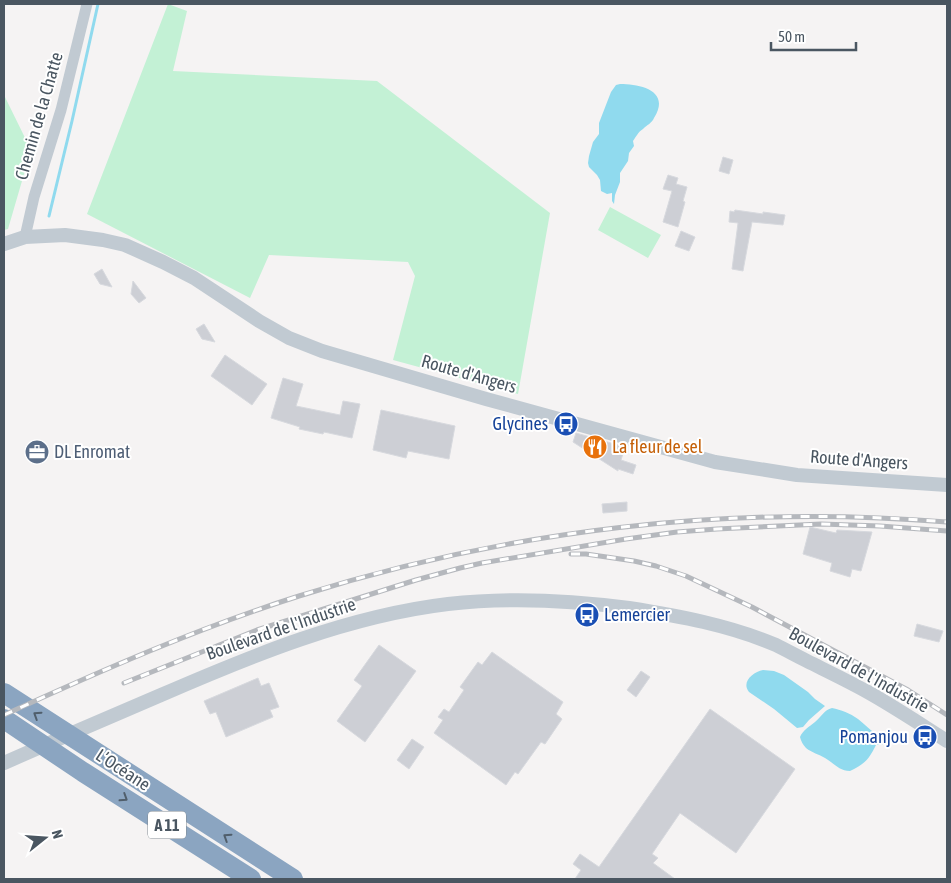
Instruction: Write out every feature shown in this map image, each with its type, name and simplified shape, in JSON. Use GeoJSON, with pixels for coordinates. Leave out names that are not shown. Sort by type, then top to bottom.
{"type":"FeatureCollection","features":[{"type":"Feature","properties":{"kind":"highway","name":"L’Océane"},"geometry":{"type":"LineString","coordinates":[[4,693],[293,879]]}},
{"type":"Feature","properties":{"kind":"highway","name":"L’Océane"},"geometry":{"type":"LineString","coordinates":[[4,719],[83,772],[251,879]]}},
{"type":"Feature","properties":{"kind":"street","name":"Chemin de la Chatte"},"geometry":{"type":"LineString","coordinates":[[25,237],[34,197],[61,110],[87,4]]}},
{"type":"Feature","properties":{"kind":"street","name":"Route d'Angers"},"geometry":{"type":"LineString","coordinates":[[4,244],[25,237],[65,235],[125,245],[156,258],[194,278],[259,321],[290,338],[322,351],[715,462],[797,475],[947,485]]}},
{"type":"Feature","properties":{"kind":"street","name":"Boulevard de l'Industrie"},"geometry":{"type":"LineString","coordinates":[[4,763],[199,678],[311,635],[388,614],[448,604],[495,600],[552,600],[657,612],[740,632],[775,645],[847,680],[947,741]]}},
{"type":"Feature","properties":{"kind":"green space"},"geometry":{"type":"Polygon","coordinates":[[[168,4],[187,11],[173,71],[377,81],[550,213],[518,394],[393,360],[415,276],[408,262],[269,255],[250,298],[87,214],[168,4]]]}},
{"type":"Feature","properties":{"kind":"green space"},"geometry":{"type":"Polygon","coordinates":[[[4,95],[31,150],[8,229],[4,230],[4,95]]]}},
{"type":"Feature","properties":{"kind":"green space"},"geometry":{"type":"Polygon","coordinates":[[[610,207],[661,235],[648,258],[598,230],[610,207]]]}},
{"type":"Feature","properties":{"kind":"water"},"geometry":{"type":"Polygon","coordinates":[[[616,85],[637,86],[651,91],[659,101],[653,120],[633,141],[634,146],[629,153],[628,161],[620,173],[620,182],[614,204],[612,193],[607,194],[601,191],[600,180],[588,163],[593,142],[599,134],[599,123],[611,92],[616,85]]]}},
{"type":"Feature","properties":{"kind":"water"},"geometry":{"type":"Polygon","coordinates":[[[763,670],[774,671],[784,675],[825,706],[803,727],[797,728],[749,692],[746,685],[747,681],[755,673],[763,670]]]}},
{"type":"Feature","properties":{"kind":"water"},"geometry":{"type":"Polygon","coordinates":[[[832,708],[852,715],[874,733],[885,738],[884,744],[876,745],[866,761],[850,771],[840,768],[808,750],[800,738],[804,730],[832,708]]]}},
{"type":"Feature","properties":{"kind":"building"},"geometry":{"type":"Polygon","coordinates":[[[723,157],[733,160],[729,174],[719,171],[723,157]]]}},
{"type":"Feature","properties":{"kind":"building"},"geometry":{"type":"Polygon","coordinates":[[[668,175],[678,178],[676,184],[687,187],[678,227],[663,222],[672,191],[663,189],[668,175]]]}},
{"type":"Feature","properties":{"kind":"building"},"geometry":{"type":"Polygon","coordinates":[[[735,210],[785,215],[783,225],[752,222],[743,271],[732,269],[738,223],[729,222],[730,211],[734,212],[735,210]]]}},
{"type":"Feature","properties":{"kind":"building"},"geometry":{"type":"Polygon","coordinates":[[[681,231],[695,237],[689,251],[675,246],[681,231]]]}},
{"type":"Feature","properties":{"kind":"building"},"geometry":{"type":"Polygon","coordinates":[[[102,269],[112,287],[100,284],[94,274],[102,269]]]}},
{"type":"Feature","properties":{"kind":"building"},"geometry":{"type":"Polygon","coordinates":[[[133,281],[146,298],[139,303],[131,294],[133,281]]]}},
{"type":"Feature","properties":{"kind":"building"},"geometry":{"type":"Polygon","coordinates":[[[204,324],[215,342],[202,339],[196,329],[204,324]]]}},
{"type":"Feature","properties":{"kind":"building"},"geometry":{"type":"Polygon","coordinates":[[[225,355],[267,384],[252,405],[211,376],[225,355]]]}},
{"type":"Feature","properties":{"kind":"building"},"geometry":{"type":"Polygon","coordinates":[[[283,378],[303,384],[296,406],[340,415],[343,401],[360,404],[352,438],[299,429],[300,427],[271,418],[283,378]]]}},
{"type":"Feature","properties":{"kind":"building"},"geometry":{"type":"Polygon","coordinates":[[[381,410],[455,426],[449,459],[408,451],[406,458],[373,450],[381,410]]]}},
{"type":"Feature","properties":{"kind":"building"},"geometry":{"type":"Polygon","coordinates":[[[576,433],[625,447],[621,460],[636,465],[633,474],[618,469],[618,471],[573,442],[576,433]]]}},
{"type":"Feature","properties":{"kind":"building"},"geometry":{"type":"Polygon","coordinates":[[[627,502],[627,511],[603,513],[602,504],[627,502]]]}},
{"type":"Feature","properties":{"kind":"building"},"geometry":{"type":"Polygon","coordinates":[[[810,527],[836,533],[837,530],[872,532],[861,571],[852,569],[850,577],[830,571],[832,563],[803,554],[810,527]]]}},
{"type":"Feature","properties":{"kind":"building"},"geometry":{"type":"Polygon","coordinates":[[[917,624],[943,631],[939,642],[914,636],[917,624]]]}},
{"type":"Feature","properties":{"kind":"building"},"geometry":{"type":"Polygon","coordinates":[[[379,645],[416,671],[365,742],[337,721],[362,686],[354,680],[379,645]]]}},
{"type":"Feature","properties":{"kind":"building"},"geometry":{"type":"Polygon","coordinates":[[[492,652],[563,702],[556,714],[562,719],[545,744],[541,742],[518,774],[515,772],[506,785],[434,733],[443,720],[438,717],[444,709],[449,712],[464,690],[460,687],[478,662],[482,665],[492,652]]]}},
{"type":"Feature","properties":{"kind":"building"},"geometry":{"type":"Polygon","coordinates":[[[641,671],[650,677],[636,697],[627,690],[641,671]]]}},
{"type":"Feature","properties":{"kind":"building"},"geometry":{"type":"Polygon","coordinates":[[[258,678],[261,686],[269,683],[279,707],[270,710],[273,717],[226,737],[216,712],[210,714],[204,701],[258,678]]]}},
{"type":"Feature","properties":{"kind":"building"},"geometry":{"type":"Polygon","coordinates":[[[710,709],[795,769],[736,853],[680,813],[652,854],[658,858],[653,863],[675,879],[575,879],[581,870],[573,864],[580,854],[599,867],[710,709]]]}},
{"type":"Feature","properties":{"kind":"building"},"geometry":{"type":"Polygon","coordinates":[[[412,739],[424,747],[409,769],[397,760],[412,739]]]}},
{"type":"Feature","properties":{"kind":"waterway"},"geometry":{"type":"LineString","coordinates":[[49,216],[98,4]]}},
{"type":"Feature","properties":{"kind":"railway"},"geometry":{"type":"LineString","coordinates":[[4,715],[150,651],[261,608],[378,573],[458,554],[538,539],[620,527],[701,520],[865,517],[947,522]]}},
{"type":"Feature","properties":{"kind":"railway"},"geometry":{"type":"LineString","coordinates":[[124,683],[257,630],[416,580],[482,563],[626,539],[717,529],[821,524],[947,531]]}},
{"type":"Feature","properties":{"kind":"railway"},"geometry":{"type":"LineString","coordinates":[[571,554],[586,554],[634,561],[686,576],[752,607],[908,690],[947,715]]}},
{"type":"Feature","properties":{"kind":"place","name":"Glycines"},"geometry":{"type":"Point","coordinates":[566,424]}},
{"type":"Feature","properties":{"kind":"place","name":"La fleur de sel"},"geometry":{"type":"Point","coordinates":[595,447]}},
{"type":"Feature","properties":{"kind":"place","name":"DL Enromat"},"geometry":{"type":"Point","coordinates":[37,452]}},
{"type":"Feature","properties":{"kind":"place","name":"Lemercier"},"geometry":{"type":"Point","coordinates":[587,615]}},
{"type":"Feature","properties":{"kind":"place","name":"Pomanjou"},"geometry":{"type":"Point","coordinates":[925,737]}}]}
